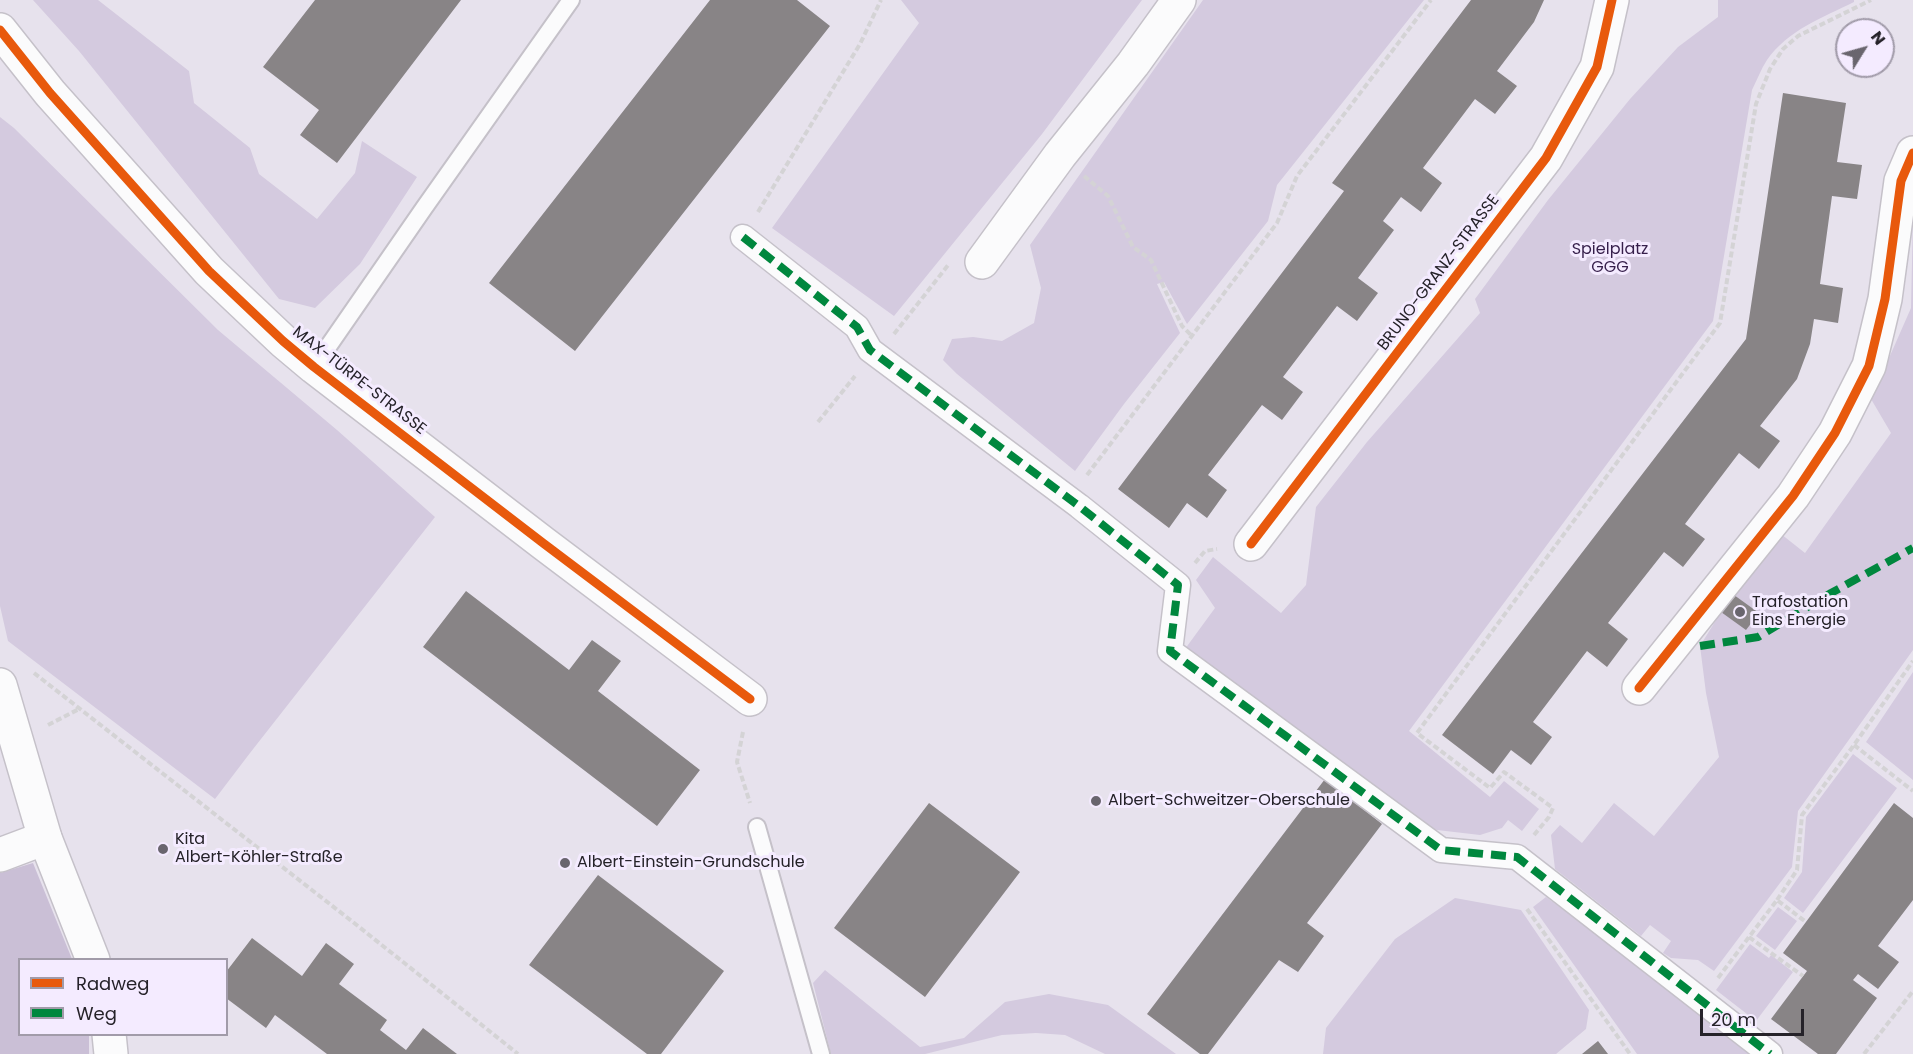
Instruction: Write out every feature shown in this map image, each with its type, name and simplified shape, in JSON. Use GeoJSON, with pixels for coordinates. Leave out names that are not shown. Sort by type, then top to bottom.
{"type":"FeatureCollection","features":[{"type":"Feature","properties":{"kind":"street"},"geometry":{"type":"LineString","coordinates":[[982,262],[1060,155],[1133,64],[1179,0]]}},
{"type":"Feature","properties":{"kind":"street","name":"BRUNO-GRANZ-STRASSE"},"geometry":{"type":"LineString","coordinates":[[1251,544],[1546,158],[1597,67],[1612,0]]}},
{"type":"Feature","properties":{"kind":"street","name":"MAX-TÜRPE-STRASSE"},"geometry":{"type":"LineString","coordinates":[[0,30],[50,93],[209,271],[283,341],[543,543],[750,699]]}},
{"type":"Feature","properties":{"kind":"street"},"geometry":{"type":"LineString","coordinates":[[1639,688],[1793,496],[1835,433],[1850,404],[1869,366],[1885,299],[1901,181],[1913,153]]}},
{"type":"Feature","properties":{"kind":"street"},"geometry":{"type":"LineString","coordinates":[[743,237],[857,327],[873,353],[1179,585],[1170,651],[1441,850],[1516,857],[1770,1054]]}},
{"type":"Feature","properties":{"kind":"street"},"geometry":{"type":"LineString","coordinates":[[0,685],[45,838],[92,958]]}},
{"type":"Feature","properties":{"kind":"street"},"geometry":{"type":"LineString","coordinates":[[0,855],[45,838]]}},
{"type":"Feature","properties":{"kind":"street"},"geometry":{"type":"LineString","coordinates":[[109,1036],[111,1054]]}},
{"type":"Feature","properties":{"kind":"lane"},"geometry":{"type":"LineString","coordinates":[[314,367],[571,0]]}},
{"type":"Feature","properties":{"kind":"lane"},"geometry":{"type":"LineString","coordinates":[[757,827],[821,1054]]}},
{"type":"Feature","properties":{"kind":"path"},"geometry":{"type":"LineString","coordinates":[[743,237],[860,44],[880,0]]}},
{"type":"Feature","properties":{"kind":"path"},"geometry":{"type":"LineString","coordinates":[[1068,500],[1277,223],[1297,176],[1431,0]]}},
{"type":"Feature","properties":{"kind":"path"},"geometry":{"type":"LineString","coordinates":[[1553,808],[1504,772],[1490,788],[1417,733],[1720,323],[1756,104],[1770,69],[1783,49],[1798,36],[1871,0]]}},
{"type":"Feature","properties":{"kind":"path"},"geometry":{"type":"LineString","coordinates":[[1060,155],[1108,196],[1132,247],[1151,260],[1182,326],[1192,336]]}},
{"type":"Feature","properties":{"kind":"path"},"geometry":{"type":"LineString","coordinates":[[818,422],[873,353],[883,347],[927,292]]}},
{"type":"Feature","properties":{"kind":"path"},"geometry":{"type":"LineString","coordinates":[[1179,585],[1205,551],[1251,544]]}},
{"type":"Feature","properties":{"kind":"path"},"geometry":{"type":"LineString","coordinates":[[1702,1000],[1797,870],[1802,815],[1913,661]]}},
{"type":"Feature","properties":{"kind":"path"},"geometry":{"type":"LineString","coordinates":[[29,669],[518,1054]]}},
{"type":"Feature","properties":{"kind":"path"},"geometry":{"type":"LineString","coordinates":[[1854,745],[1913,791]]}},
{"type":"Feature","properties":{"kind":"path"},"geometry":{"type":"LineString","coordinates":[[737,762],[748,800]]}},
{"type":"Feature","properties":{"kind":"path"},"geometry":{"type":"LineString","coordinates":[[1777,900],[1806,922]]}},
{"type":"Feature","properties":{"kind":"path"},"geometry":{"type":"LineString","coordinates":[[1527,909],[1630,1054]]}},
{"type":"Feature","properties":{"kind":"path"},"geometry":{"type":"LineString","coordinates":[[1749,937],[1803,976]]}},
{"type":"Feature","properties":{"kind":"path"},"geometry":{"type":"LineString","coordinates":[[1864,1054],[1913,991]]}},
{"type":"Feature","properties":{"kind":"green space"},"geometry":{"type":"Polygon","coordinates":[[[33,0],[98,0],[189,71],[194,103],[250,148],[259,174],[317,219],[355,173],[362,141],[417,177],[360,264],[315,308],[279,299],[79,51],[33,0]]]}},
{"type":"Feature","properties":{"kind":"green space"},"geometry":{"type":"Polygon","coordinates":[[[901,0],[1142,0],[1042,134],[894,316],[772,228],[919,23],[901,0]]]}},
{"type":"Feature","properties":{"kind":"green space"},"geometry":{"type":"Polygon","coordinates":[[[1203,0],[1424,0],[1277,185],[1268,221],[1187,324],[1164,282],[1157,284],[1180,333],[1075,471],[943,360],[952,339],[973,337],[1002,341],[1034,323],[1041,288],[1030,245],[1203,0]]]}},
{"type":"Feature","properties":{"kind":"green space","name":"Spielplatz GGG"},"geometry":{"type":"Polygon","coordinates":[[[1718,0],[1854,0],[1854,2],[1818,19],[1785,41],[1767,60],[1752,90],[1713,321],[1409,731],[1490,797],[1504,781],[1539,809],[1522,831],[1508,820],[1502,828],[1480,835],[1420,828],[1185,649],[1215,608],[1196,580],[1213,557],[1281,613],[1306,585],[1316,507],[1367,442],[1480,313],[1475,299],[1548,200],[1630,99],[1678,47],[1718,17],[1718,0]]]}},
{"type":"Feature","properties":{"kind":"green space"},"geometry":{"type":"Polygon","coordinates":[[[0,117],[14,128],[218,330],[337,430],[435,517],[215,799],[8,641],[0,606],[0,117]]]}},
{"type":"Feature","properties":{"kind":"green space"},"geometry":{"type":"Polygon","coordinates":[[[1913,217],[1913,650],[1798,811],[1792,867],[1714,971],[1698,960],[1671,958],[1663,953],[1671,941],[1650,925],[1641,936],[1555,869],[1551,835],[1560,825],[1582,843],[1614,803],[1654,836],[1719,757],[1706,693],[1700,646],[1721,612],[1781,534],[1805,553],[1891,433],[1871,399],[1911,308],[1913,217]]]}},
{"type":"Feature","properties":{"kind":"green space"},"geometry":{"type":"Polygon","coordinates":[[[1913,672],[1913,780],[1866,742],[1913,672]]]}},
{"type":"Feature","properties":{"kind":"green space"},"geometry":{"type":"Polygon","coordinates":[[[1853,754],[1897,788],[1803,913],[1784,898],[1802,872],[1806,817],[1853,754]]]}},
{"type":"Feature","properties":{"kind":"green space"},"geometry":{"type":"Polygon","coordinates":[[[1546,897],[1760,1054],[1637,1054],[1533,907],[1546,897]]]}},
{"type":"Feature","properties":{"kind":"green space"},"geometry":{"type":"Polygon","coordinates":[[[1455,898],[1521,910],[1589,1010],[1586,1029],[1556,1054],[1323,1054],[1326,1028],[1395,939],[1455,898]]]}},
{"type":"Feature","properties":{"kind":"green space"},"geometry":{"type":"Polygon","coordinates":[[[1778,907],[1797,921],[1775,950],[1756,936],[1778,907]]]}},
{"type":"Feature","properties":{"kind":"green space"},"geometry":{"type":"Polygon","coordinates":[[[1750,944],[1769,958],[1771,955],[1793,972],[1756,1021],[1716,990],[1750,944]]]}},
{"type":"Feature","properties":{"kind":"green space"},"geometry":{"type":"Polygon","coordinates":[[[825,970],[920,1047],[964,1038],[1005,1002],[1049,994],[1108,1005],[1176,1054],[1105,1054],[1065,1035],[1036,1033],[1002,1035],[925,1054],[831,1054],[813,983],[825,970]]]}},
{"type":"Feature","properties":{"kind":"shaded area"},"geometry":{"type":"Polygon","coordinates":[[[33,863],[72,958],[18,958],[18,1036],[89,1036],[89,1054],[0,1054],[0,873],[33,863]]]}},
{"type":"Feature","properties":{"kind":"building"},"geometry":{"type":"Polygon","coordinates":[[[315,0],[461,0],[337,163],[300,135],[319,110],[263,67],[315,0]]]}},
{"type":"Feature","properties":{"kind":"building"},"geometry":{"type":"Polygon","coordinates":[[[710,0],[797,0],[830,26],[575,351],[489,283],[710,0]]]}},
{"type":"Feature","properties":{"kind":"building"},"geometry":{"type":"Polygon","coordinates":[[[1471,0],[1544,0],[1534,22],[1497,71],[1517,86],[1495,114],[1475,99],[1423,168],[1442,183],[1421,212],[1401,197],[1383,221],[1394,230],[1358,278],[1378,293],[1357,321],[1337,306],[1283,377],[1303,392],[1282,420],[1262,405],[1208,475],[1227,490],[1207,518],[1187,503],[1169,528],[1118,489],[1344,191],[1332,183],[1471,0]]]}},
{"type":"Feature","properties":{"kind":"building"},"geometry":{"type":"Polygon","coordinates":[[[1783,93],[1846,103],[1837,162],[1862,165],[1857,199],[1832,196],[1820,284],[1843,288],[1838,323],[1814,319],[1810,344],[1797,379],[1760,426],[1780,441],[1759,469],[1739,453],[1685,524],[1705,539],[1683,567],[1664,552],[1608,623],[1628,639],[1607,667],[1587,651],[1533,722],[1552,737],[1531,765],[1511,750],[1493,774],[1442,735],[1746,339],[1783,93]]]}},
{"type":"Feature","properties":{"kind":"building"},"geometry":{"type":"Polygon","coordinates":[[[466,591],[569,670],[592,640],[621,661],[598,691],[700,770],[657,826],[423,647],[466,591]]]}},
{"type":"Feature","properties":{"kind":"building","name":"Trafostation Eins Energie"},"geometry":{"type":"Polygon","coordinates":[[[1734,595],[1759,613],[1746,630],[1721,612],[1734,595]]]}},
{"type":"Feature","properties":{"kind":"building"},"geometry":{"type":"Polygon","coordinates":[[[1325,779],[1382,824],[1307,923],[1324,936],[1298,972],[1279,960],[1208,1054],[1200,1054],[1147,1014],[1325,779]]]}},
{"type":"Feature","properties":{"kind":"building"},"geometry":{"type":"Polygon","coordinates":[[[929,803],[1020,872],[925,997],[834,928],[929,803]]]}},
{"type":"Feature","properties":{"kind":"building"},"geometry":{"type":"Polygon","coordinates":[[[1894,803],[1913,818],[1913,900],[1878,946],[1899,962],[1878,989],[1858,974],[1853,980],[1877,998],[1836,1054],[1818,1054],[1771,1019],[1807,971],[1783,953],[1894,803]]]}},
{"type":"Feature","properties":{"kind":"building"},"geometry":{"type":"Polygon","coordinates":[[[598,875],[724,971],[661,1054],[647,1054],[529,965],[598,875]]]}},
{"type":"Feature","properties":{"kind":"building"},"geometry":{"type":"Polygon","coordinates":[[[252,938],[302,976],[326,943],[354,964],[339,984],[387,1020],[380,1030],[406,1050],[423,1028],[457,1054],[327,1054],[275,1015],[266,1028],[228,1000],[228,969],[252,938]]]}},
{"type":"Feature","properties":{"kind":"building"},"geometry":{"type":"Polygon","coordinates":[[[1598,1041],[1608,1054],[1582,1054],[1598,1041]]]}},
{"type":"Feature","properties":{"kind":"marked path"},"geometry":{"type":"LineString","coordinates":[[743,237],[857,327],[870,350],[1079,506],[1178,585],[1170,651],[1441,850],[1517,857],[1770,1054]]}},
{"type":"Feature","properties":{"kind":"marked path"},"geometry":{"type":"LineString","coordinates":[[1700,646],[1758,637],[1831,593],[1913,548]]}},
{"type":"Feature","properties":{"kind":"cycle path"},"geometry":{"type":"LineString","coordinates":[[1251,544],[1546,158],[1597,67],[1612,0]]}},
{"type":"Feature","properties":{"kind":"cycle path"},"geometry":{"type":"LineString","coordinates":[[0,30],[50,93],[209,271],[283,341],[543,543],[750,699]]}},
{"type":"Feature","properties":{"kind":"cycle path"},"geometry":{"type":"LineString","coordinates":[[1639,688],[1793,496],[1835,433],[1869,366],[1885,299],[1901,181],[1913,153]]}},
{"type":"Feature","properties":{"kind":"place","name":"Trafostation Eins Energie"},"geometry":{"type":"Point","coordinates":[1740,612]}},
{"type":"Feature","properties":{"kind":"place","name":"Albert-Schweitzer-Oberschule"},"geometry":{"type":"Point","coordinates":[1096,801]}},
{"type":"Feature","properties":{"kind":"place","name":"Kita Albert-Köhler-Straße"},"geometry":{"type":"Point","coordinates":[163,849]}},
{"type":"Feature","properties":{"kind":"place","name":"Albert-Einstein-Grundschule"},"geometry":{"type":"Point","coordinates":[565,863]}}]}
